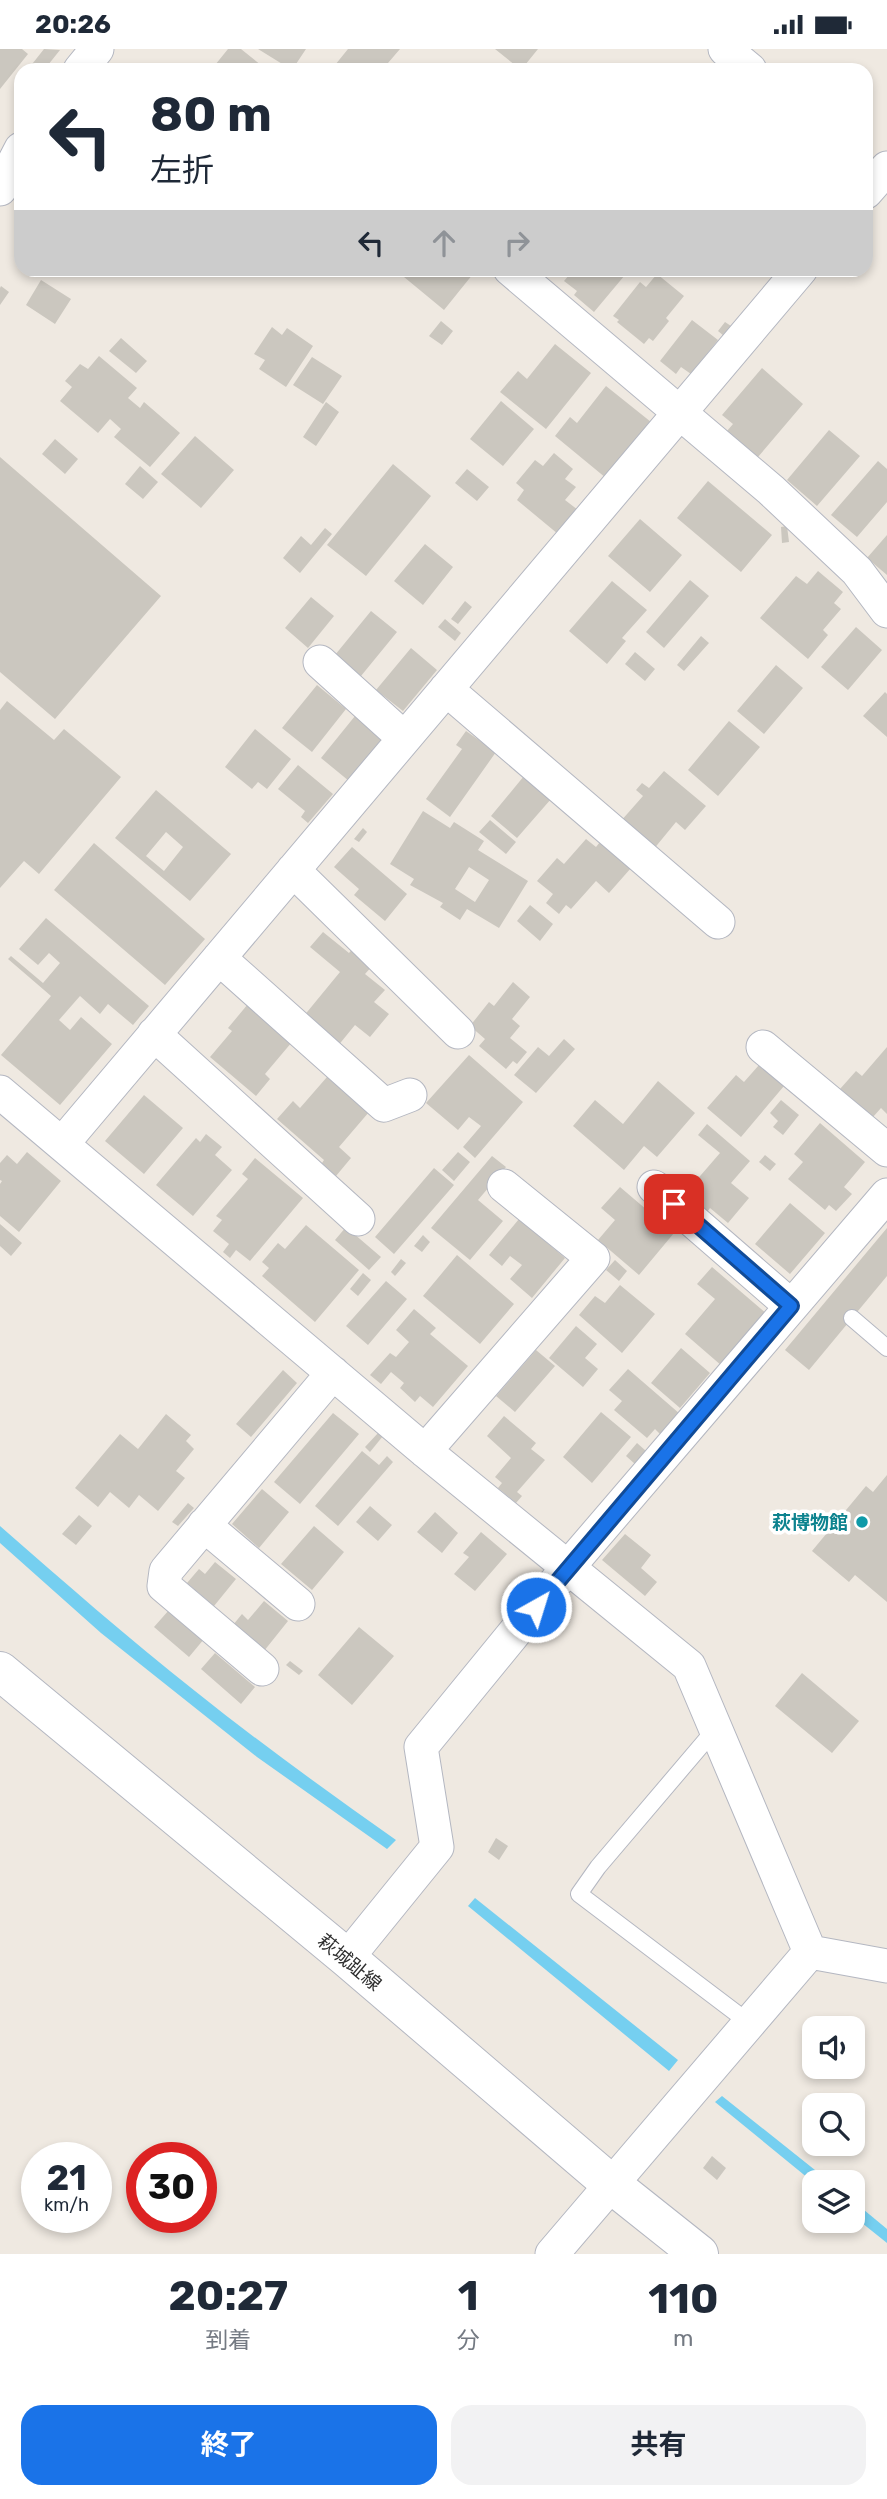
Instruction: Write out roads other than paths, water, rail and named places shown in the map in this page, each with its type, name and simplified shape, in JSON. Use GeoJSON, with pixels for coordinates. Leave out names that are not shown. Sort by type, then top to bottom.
{"type":"FeatureCollection","features":[{"type":"Feature","properties":{"kind":"main road","name":"萩城趾線"},"geometry":{"type":"LineString","coordinates":[[0,1671],[347,1958],[611,2184],[699,2254]]}},
{"type":"Feature","properties":{"kind":"street"},"geometry":{"type":"LineString","coordinates":[[86,63],[97,49]]}},
{"type":"Feature","properties":{"kind":"street"},"geometry":{"type":"LineString","coordinates":[[725,49],[742,63]]}},
{"type":"Feature","properties":{"kind":"street"},"geometry":{"type":"LineString","coordinates":[[0,189],[14,162]]}},
{"type":"Feature","properties":{"kind":"street"},"geometry":{"type":"LineString","coordinates":[[519,277],[771,490],[857,571],[887,611]]}},
{"type":"Feature","properties":{"kind":"street"},"geometry":{"type":"LineString","coordinates":[[62,1143],[794,277]]}},
{"type":"Feature","properties":{"kind":"street"},"geometry":{"type":"LineString","coordinates":[[320,662],[404,738]]}},
{"type":"Feature","properties":{"kind":"street"},"geometry":{"type":"LineString","coordinates":[[446,689],[719,922]]}},
{"type":"Feature","properties":{"kind":"street"},"geometry":{"type":"LineString","coordinates":[[293,870],[458,1032]]}},
{"type":"Feature","properties":{"kind":"street"},"geometry":{"type":"LineString","coordinates":[[219,958],[384,1105],[410,1095]]}},
{"type":"Feature","properties":{"kind":"street"},"geometry":{"type":"LineString","coordinates":[[154,1034],[358,1219]]}},
{"type":"Feature","properties":{"kind":"street"},"geometry":{"type":"LineString","coordinates":[[763,1047],[887,1150]]}},
{"type":"Feature","properties":{"kind":"street"},"geometry":{"type":"LineString","coordinates":[[0,1092],[425,1451],[689,1666],[810,1952]]}},
{"type":"Feature","properties":{"kind":"street"},"geometry":{"type":"LineString","coordinates":[[425,1451],[593,1258],[504,1186]]}},
{"type":"Feature","properties":{"kind":"street"},"geometry":{"type":"LineString","coordinates":[[654,1187],[807,1294]]}},
{"type":"Feature","properties":{"kind":"street"},"geometry":{"type":"LineString","coordinates":[[347,1958],[437,1847],[421,1747],[569,1566],[807,1294],[887,1195]]}},
{"type":"Feature","properties":{"kind":"street"},"geometry":{"type":"LineString","coordinates":[[262,1669],[164,1586],[166,1571],[333,1373]]}},
{"type":"Feature","properties":{"kind":"street"},"geometry":{"type":"LineString","coordinates":[[204,1525],[298,1604]]}},
{"type":"Feature","properties":{"kind":"street"},"geometry":{"type":"LineString","coordinates":[[810,1952],[887,1966]]}},
{"type":"Feature","properties":{"kind":"street"},"geometry":{"type":"LineString","coordinates":[[552,2254],[810,1952]]}},
{"type":"Feature","properties":{"kind":"lane"},"geometry":{"type":"LineString","coordinates":[[852,1318],[887,1348]]}},
{"type":"Feature","properties":{"kind":"lane"},"geometry":{"type":"LineString","coordinates":[[717,1727],[598,1867],[579,1894],[748,2022]]}},
{"type":"Feature","properties":{"kind":"water"},"geometry":{"type":"Polygon","coordinates":[[[0,1526],[195,1691],[396,1840],[387,1849],[257,1757],[101,1633],[0,1543],[0,1526]]]}},
{"type":"Feature","properties":{"kind":"water"},"geometry":{"type":"Polygon","coordinates":[[[475,1898],[678,2060],[669,2071],[468,1906],[475,1898]]]}},
{"type":"Feature","properties":{"kind":"water"},"geometry":{"type":"Polygon","coordinates":[[[722,2096],[815,2170],[802,2170],[802,2173],[715,2102],[722,2096]]]}},
{"type":"Feature","properties":{"kind":"water"},"geometry":{"type":"Polygon","coordinates":[[[865,2211],[887,2229],[887,2243],[865,2225],[865,2211]]]}},
{"type":"Feature","properties":{"kind":"place","name":"萩博物館"},"geometry":{"type":"Point","coordinates":[862,1522]}}]}
